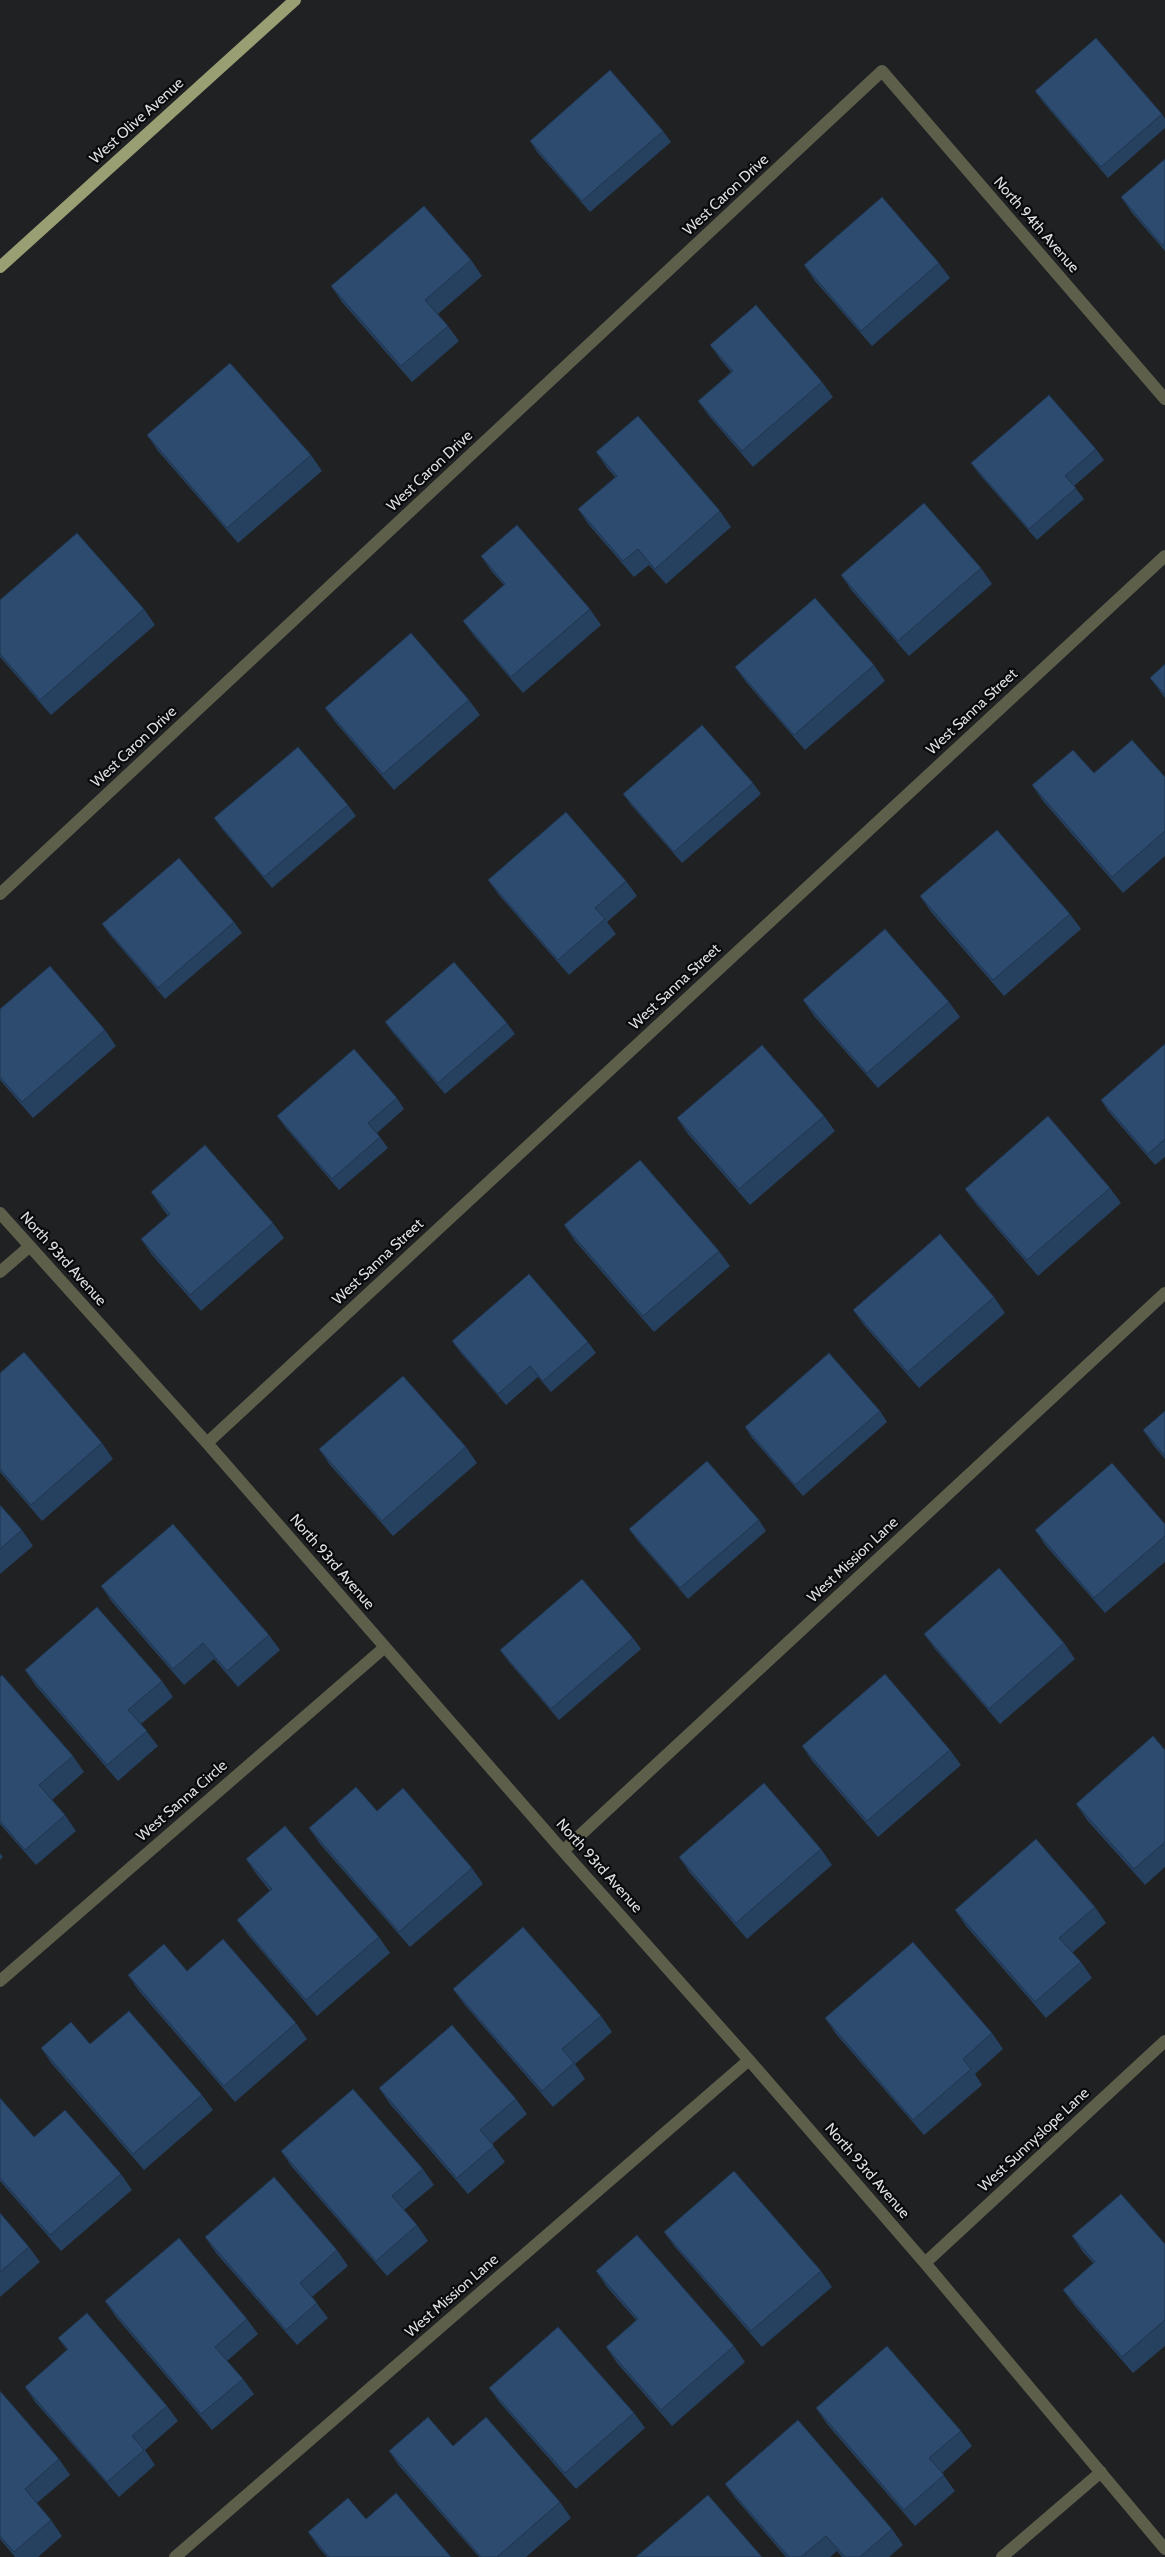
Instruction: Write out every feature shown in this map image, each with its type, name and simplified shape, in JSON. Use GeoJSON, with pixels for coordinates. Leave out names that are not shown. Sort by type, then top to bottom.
{"type":"FeatureCollection","features":[{"type":"Feature","properties":{"kind":"main road","name":"West Olive Avenue"},"geometry":{"type":"LineString","coordinates":[[0,267],[295,0]]}},
{"type":"Feature","properties":{"kind":"street","name":"North 94th Avenue"},"geometry":{"type":"LineString","coordinates":[[882,71],[1165,399]]}},
{"type":"Feature","properties":{"kind":"street","name":"West Caron Drive"},"geometry":{"type":"LineString","coordinates":[[0,894],[882,71]]}},
{"type":"Feature","properties":{"kind":"street","name":"West Sanna Street"},"geometry":{"type":"LineString","coordinates":[[207,1442],[1165,556]]}},
{"type":"Feature","properties":{"kind":"street","name":"North 93rd Avenue"},"geometry":{"type":"LineString","coordinates":[[0,1213],[207,1442],[749,2060],[925,2263],[1165,2549]]}},
{"type":"Feature","properties":{"kind":"street"},"geometry":{"type":"LineString","coordinates":[[0,1272],[29,1247]]}},
{"type":"Feature","properties":{"kind":"street","name":"West Mission Lane"},"geometry":{"type":"LineString","coordinates":[[563,1850],[1165,1293]]}},
{"type":"Feature","properties":{"kind":"street","name":"West Sanna Circle"},"geometry":{"type":"LineString","coordinates":[[0,1981],[385,1647]]}},
{"type":"Feature","properties":{"kind":"street","name":"West Sunnyslope Lane"},"geometry":{"type":"LineString","coordinates":[[925,2263],[1165,2041]]}},
{"type":"Feature","properties":{"kind":"street","name":"West Mission Lane"},"geometry":{"type":"LineString","coordinates":[[175,2557],[749,2060]]}},
{"type":"Feature","properties":{"kind":"street"},"geometry":{"type":"LineString","coordinates":[[1002,2557],[1101,2472]]}},
{"type":"Feature","properties":{"kind":"building"},"geometry":{"type":"Polygon","coordinates":[[[1096,38],[1162,114],[1101,167],[1035,91],[1096,38]]]}},
{"type":"Feature","properties":{"kind":"building"},"geometry":{"type":"Polygon","coordinates":[[[610,70],[663,131],[582,201],[530,141],[610,70]]]}},
{"type":"Feature","properties":{"kind":"building"},"geometry":{"type":"Polygon","coordinates":[[[1165,159],[1165,242],[1162,245],[1121,197],[1165,159]]]}},
{"type":"Feature","properties":{"kind":"building"},"geometry":{"type":"Polygon","coordinates":[[[882,197],[939,263],[861,331],[804,265],[882,197]]]}},
{"type":"Feature","properties":{"kind":"building"},"geometry":{"type":"Polygon","coordinates":[[[424,206],[471,260],[425,300],[448,326],[401,366],[331,286],[424,206]]]}},
{"type":"Feature","properties":{"kind":"building"},"geometry":{"type":"Polygon","coordinates":[[[756,305],[822,382],[742,451],[698,401],[733,371],[710,345],[756,305]]]}},
{"type":"Feature","properties":{"kind":"building"},"geometry":{"type":"Polygon","coordinates":[[[230,363],[311,455],[227,528],[147,435],[230,363]]]}},
{"type":"Feature","properties":{"kind":"building"},"geometry":{"type":"Polygon","coordinates":[[[1049,395],[1096,449],[1065,476],[1076,488],[1029,529],[971,463],[1049,395]]]}},
{"type":"Feature","properties":{"kind":"building"},"geometry":{"type":"Polygon","coordinates":[[[638,416],[720,511],[655,569],[638,549],[623,561],[578,509],[617,476],[596,452],[638,416]]]}},
{"type":"Feature","properties":{"kind":"building"},"geometry":{"type":"Polygon","coordinates":[[[924,503],[981,568],[898,641],[841,575],[924,503]]]}},
{"type":"Feature","properties":{"kind":"building"},"geometry":{"type":"Polygon","coordinates":[[[517,525],[590,609],[511,677],[463,621],[505,584],[481,556],[517,525]]]}},
{"type":"Feature","properties":{"kind":"building"},"geometry":{"type":"Polygon","coordinates":[[[77,533],[144,609],[40,700],[0,654],[0,600],[77,533]]]}},
{"type":"Feature","properties":{"kind":"building"},"geometry":{"type":"Polygon","coordinates":[[[815,598],[874,665],[794,735],[735,667],[815,598]]]}},
{"type":"Feature","properties":{"kind":"building"},"geometry":{"type":"Polygon","coordinates":[[[411,633],[469,700],[383,774],[325,708],[411,633]]]}},
{"type":"Feature","properties":{"kind":"building"},"geometry":{"type":"Polygon","coordinates":[[[1165,664],[1165,695],[1150,678],[1165,664]]]}},
{"type":"Feature","properties":{"kind":"building"},"geometry":{"type":"Polygon","coordinates":[[[702,725],[753,783],[674,852],[623,794],[702,725]]]}},
{"type":"Feature","properties":{"kind":"building"},"geometry":{"type":"Polygon","coordinates":[[[1132,740],[1165,777],[1165,831],[1112,877],[1032,785],[1073,750],[1094,773],[1132,740]]]}},
{"type":"Feature","properties":{"kind":"building"},"geometry":{"type":"Polygon","coordinates":[[[298,747],[348,805],[264,877],[214,818],[298,747]]]}},
{"type":"Feature","properties":{"kind":"building"},"geometry":{"type":"Polygon","coordinates":[[[566,812],[626,881],[595,908],[605,919],[558,960],[488,880],[566,812]]]}},
{"type":"Feature","properties":{"kind":"building"},"geometry":{"type":"Polygon","coordinates":[[[997,830],[1070,914],[993,980],[920,896],[997,830]]]}},
{"type":"Feature","properties":{"kind":"building"},"geometry":{"type":"Polygon","coordinates":[[[179,858],[234,922],[158,988],[102,924],[179,858]]]}},
{"type":"Feature","properties":{"kind":"building"},"geometry":{"type":"Polygon","coordinates":[[[885,929],[949,1002],[867,1073],[803,1000],[885,929]]]}},
{"type":"Feature","properties":{"kind":"building"},"geometry":{"type":"Polygon","coordinates":[[[454,962],[507,1023],[438,1083],[385,1022],[454,962]]]}},
{"type":"Feature","properties":{"kind":"building"},"geometry":{"type":"Polygon","coordinates":[[[50,966],[105,1030],[22,1102],[0,1077],[0,1009],[50,966]]]}},
{"type":"Feature","properties":{"kind":"building"},"geometry":{"type":"Polygon","coordinates":[[[1165,1044],[1165,1139],[1148,1154],[1101,1100],[1165,1044]]]}},
{"type":"Feature","properties":{"kind":"building"},"geometry":{"type":"Polygon","coordinates":[[[762,1045],[824,1116],[739,1189],[677,1118],[762,1045]]]}},
{"type":"Feature","properties":{"kind":"building"},"geometry":{"type":"Polygon","coordinates":[[[354,1049],[397,1098],[368,1123],[380,1137],[332,1179],[277,1116],[354,1049]]]}},
{"type":"Feature","properties":{"kind":"building"},"geometry":{"type":"Polygon","coordinates":[[[1048,1116],[1110,1188],[1027,1260],[965,1189],[1048,1116]]]}},
{"type":"Feature","properties":{"kind":"building"},"geometry":{"type":"Polygon","coordinates":[[[205,1145],[273,1223],[190,1295],[141,1239],[170,1214],[151,1192],[205,1145]]]}},
{"type":"Feature","properties":{"kind":"building"},"geometry":{"type":"Polygon","coordinates":[[[640,1160],[719,1251],[643,1316],[564,1225],[640,1160]]]}},
{"type":"Feature","properties":{"kind":"building"},"geometry":{"type":"Polygon","coordinates":[[[940,1234],[994,1297],[908,1372],[853,1310],[940,1234]]]}},
{"type":"Feature","properties":{"kind":"building"},"geometry":{"type":"Polygon","coordinates":[[[529,1274],[588,1342],[543,1381],[530,1366],[498,1394],[452,1341],[529,1274]]]}},
{"type":"Feature","properties":{"kind":"building"},"geometry":{"type":"Polygon","coordinates":[[[24,1352],[102,1443],[31,1505],[0,1469],[0,1373],[24,1352]]]}},
{"type":"Feature","properties":{"kind":"building"},"geometry":{"type":"Polygon","coordinates":[[[829,1353],[880,1411],[795,1485],[745,1427],[829,1353]]]}},
{"type":"Feature","properties":{"kind":"building"},"geometry":{"type":"Polygon","coordinates":[[[403,1376],[466,1447],[382,1521],[319,1449],[403,1376]]]}},
{"type":"Feature","properties":{"kind":"building"},"geometry":{"type":"Polygon","coordinates":[[[1165,1411],[1165,1456],[1143,1430],[1165,1411]]]}},
{"type":"Feature","properties":{"kind":"building"},"geometry":{"type":"Polygon","coordinates":[[[707,1461],[759,1520],[680,1588],[629,1529],[707,1461]]]}},
{"type":"Feature","properties":{"kind":"building"},"geometry":{"type":"Polygon","coordinates":[[[1112,1463],[1165,1524],[1165,1536],[1094,1598],[1035,1530],[1112,1463]]]}},
{"type":"Feature","properties":{"kind":"building"},"geometry":{"type":"Polygon","coordinates":[[[0,1505],[22,1530],[0,1549],[0,1505]]]}},
{"type":"Feature","properties":{"kind":"building"},"geometry":{"type":"Polygon","coordinates":[[[173,1524],[269,1635],[227,1671],[203,1643],[173,1669],[101,1586],[173,1524]]]}},
{"type":"Feature","properties":{"kind":"building"},"geometry":{"type":"Polygon","coordinates":[[[999,1568],[1064,1643],[989,1709],[924,1634],[999,1568]]]}},
{"type":"Feature","properties":{"kind":"building"},"geometry":{"type":"Polygon","coordinates":[[[582,1579],[633,1638],[551,1709],[500,1650],[582,1579]]]}},
{"type":"Feature","properties":{"kind":"building"},"geometry":{"type":"Polygon","coordinates":[[[97,1607],[162,1681],[128,1710],[147,1731],[107,1765],[25,1670],[97,1607]]]}},
{"type":"Feature","properties":{"kind":"building"},"geometry":{"type":"Polygon","coordinates":[[[885,1674],[950,1750],[867,1821],[802,1746],[885,1674]]]}},
{"type":"Feature","properties":{"kind":"building"},"geometry":{"type":"Polygon","coordinates":[[[2,1675],[73,1756],[39,1785],[65,1815],[25,1850],[0,1821],[0,1677],[2,1675]]]}},
{"type":"Feature","properties":{"kind":"building"},"geometry":{"type":"Polygon","coordinates":[[[1153,1736],[1165,1750],[1165,1842],[1134,1869],[1076,1804],[1153,1736]]]}},
{"type":"Feature","properties":{"kind":"building"},"geometry":{"type":"Polygon","coordinates":[[[764,1783],[821,1849],[736,1923],[679,1857],[764,1783]]]}},
{"type":"Feature","properties":{"kind":"building"},"geometry":{"type":"Polygon","coordinates":[[[356,1787],[377,1811],[403,1788],[472,1868],[399,1932],[309,1828],[356,1787]]]}},
{"type":"Feature","properties":{"kind":"building"},"geometry":{"type":"Polygon","coordinates":[[[285,1826],[379,1937],[306,2000],[237,1920],[272,1889],[246,1859],[285,1826]]]}},
{"type":"Feature","properties":{"kind":"building"},"geometry":{"type":"Polygon","coordinates":[[[1036,1839],[1095,1907],[1059,1938],[1081,1962],[1035,2002],[955,1910],[1036,1839]]]}},
{"type":"Feature","properties":{"kind":"building"},"geometry":{"type":"Polygon","coordinates":[[[523,1927],[601,2016],[562,2049],[574,2063],[542,2091],[453,1989],[523,1927]]]}},
{"type":"Feature","properties":{"kind":"building"},"geometry":{"type":"Polygon","coordinates":[[[223,1939],[296,2023],[224,2086],[128,1975],[164,1944],[187,1971],[223,1939]]]}},
{"type":"Feature","properties":{"kind":"building"},"geometry":{"type":"Polygon","coordinates":[[[913,1942],[992,2033],[963,2059],[971,2069],[913,2120],[825,2018],[913,1942]]]}},
{"type":"Feature","properties":{"kind":"building"},"geometry":{"type":"Polygon","coordinates":[[[129,2011],[202,2095],[133,2154],[41,2048],[71,2022],[90,2044],[129,2011]]]}},
{"type":"Feature","properties":{"kind":"building"},"geometry":{"type":"Polygon","coordinates":[[[452,2025],[516,2099],[480,2130],[494,2146],[457,2178],[379,2088],[452,2025]]]}},
{"type":"Feature","properties":{"kind":"building"},"geometry":{"type":"Polygon","coordinates":[[[353,2089],[423,2169],[392,2196],[417,2225],[376,2261],[281,2151],[353,2089]]]}},
{"type":"Feature","properties":{"kind":"building"},"geometry":{"type":"Polygon","coordinates":[[[0,2098],[34,2137],[65,2110],[121,2174],[50,2235],[0,2178],[0,2098]]]}},
{"type":"Feature","properties":{"kind":"building"},"geometry":{"type":"Polygon","coordinates":[[[734,2171],[821,2271],[751,2331],[664,2232],[734,2171]]]}},
{"type":"Feature","properties":{"kind":"building"},"geometry":{"type":"Polygon","coordinates":[[[274,2177],[337,2250],[300,2283],[317,2303],[286,2330],[205,2237],[274,2177]]]}},
{"type":"Feature","properties":{"kind":"building"},"geometry":{"type":"Polygon","coordinates":[[[1121,2194],[1165,2244],[1165,2320],[1122,2357],[1063,2290],[1095,2262],[1072,2236],[1121,2194]]]}},
{"type":"Feature","properties":{"kind":"building"},"geometry":{"type":"Polygon","coordinates":[[[0,2213],[29,2247],[0,2272],[0,2213]]]}},
{"type":"Feature","properties":{"kind":"building"},"geometry":{"type":"Polygon","coordinates":[[[637,2235],[734,2346],[661,2410],[606,2347],[638,2319],[596,2271],[637,2235]]]}},
{"type":"Feature","properties":{"kind":"building"},"geometry":{"type":"Polygon","coordinates":[[[179,2238],[247,2319],[215,2347],[243,2379],[201,2414],[105,2301],[179,2238]]]}},
{"type":"Feature","properties":{"kind":"building"},"geometry":{"type":"Polygon","coordinates":[[[87,2313],[167,2406],[132,2436],[144,2450],[107,2482],[25,2387],[68,2349],[58,2338],[87,2313]]]}},
{"type":"Feature","properties":{"kind":"building"},"geometry":{"type":"Polygon","coordinates":[[[558,2327],[634,2413],[565,2473],[489,2388],[558,2327]]]}},
{"type":"Feature","properties":{"kind":"building"},"geometry":{"type":"Polygon","coordinates":[[[887,2346],[961,2431],[929,2458],[944,2475],[904,2510],[816,2408],[887,2346]]]}},
{"type":"Feature","properties":{"kind":"building"},"geometry":{"type":"Polygon","coordinates":[[[0,2391],[59,2459],[25,2489],[51,2520],[14,2552],[0,2536],[0,2391]]]}},
{"type":"Feature","properties":{"kind":"building"},"geometry":{"type":"Polygon","coordinates":[[[428,2417],[453,2446],[486,2417],[560,2502],[497,2557],[481,2557],[389,2451],[428,2417]]]}},
{"type":"Feature","properties":{"kind":"building"},"geometry":{"type":"Polygon","coordinates":[[[798,2420],[892,2529],[860,2557],[845,2557],[826,2536],[801,2557],[789,2557],[725,2484],[798,2420]]]}},
{"type":"Feature","properties":{"kind":"building"},"geometry":{"type":"Polygon","coordinates":[[[396,2493],[451,2557],[329,2557],[308,2532],[348,2498],[366,2519],[396,2493]]]}},
{"type":"Feature","properties":{"kind":"building"},"geometry":{"type":"Polygon","coordinates":[[[708,2495],[762,2557],[636,2557],[708,2495]]]}}]}
